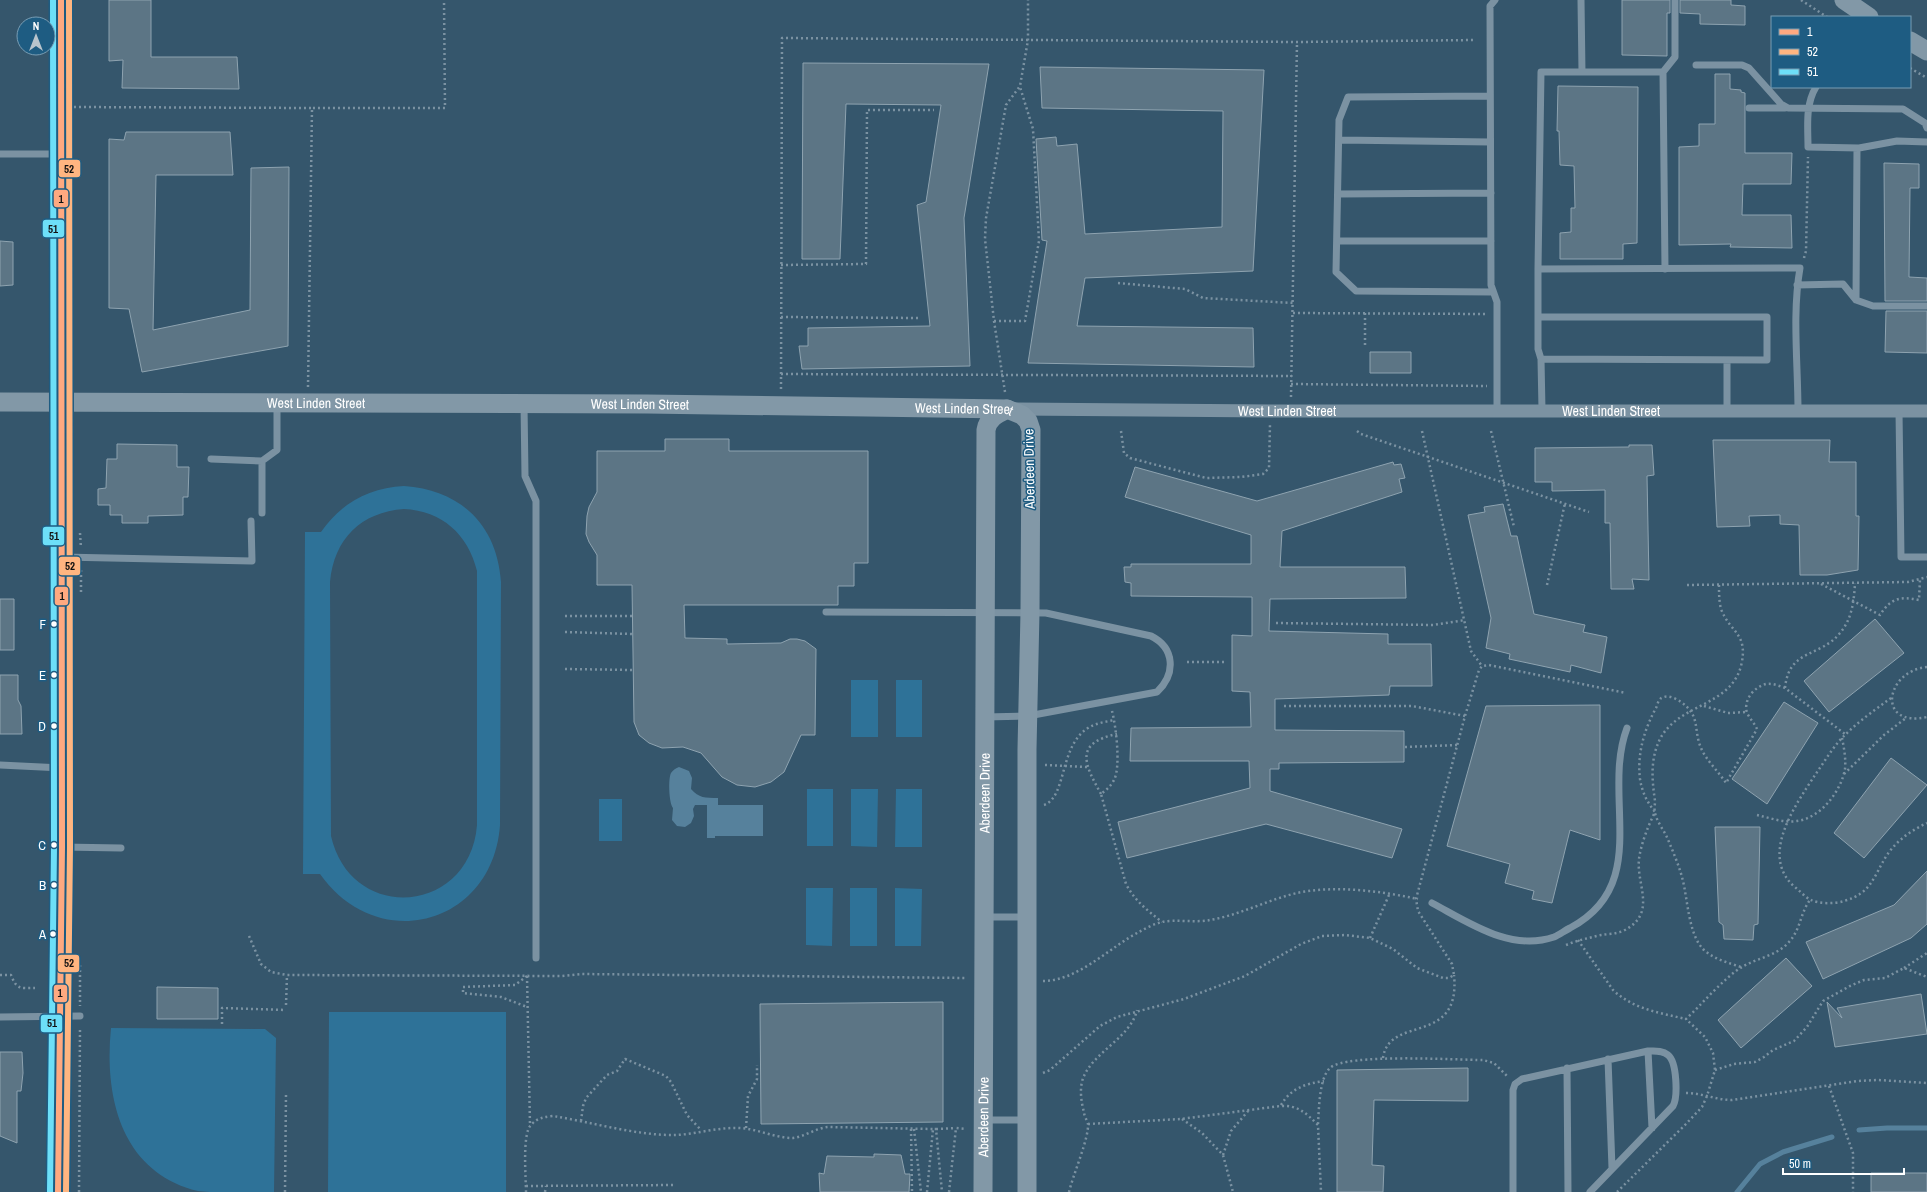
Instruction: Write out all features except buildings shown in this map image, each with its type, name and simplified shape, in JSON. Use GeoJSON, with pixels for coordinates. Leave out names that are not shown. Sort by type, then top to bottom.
{"type":"FeatureCollection","features":[{"type":"Feature","properties":{"kind":"street"},"geometry":{"type":"LineString","coordinates":[[58,1192],[62,847],[60,557],[61,0]]}},
{"type":"Feature","properties":{"kind":"street"},"geometry":{"type":"LineString","coordinates":[[1844,0],[1862,15]]}},
{"type":"Feature","properties":{"kind":"street"},"geometry":{"type":"LineString","coordinates":[[1911,42],[1927,51]]}},
{"type":"Feature","properties":{"kind":"street","name":"West Linden Street"},"geometry":{"type":"LineString","coordinates":[[0,402],[524,403],[1272,411],[1927,411]]}},
{"type":"Feature","properties":{"kind":"street","name":"Aberdeen Drive"},"geometry":{"type":"LineString","coordinates":[[983,1192],[976,1124],[985,979],[986,430],[987,422],[995,415],[1007,409],[1022,415],[1028,421],[1031,430],[1028,716],[1028,1192]]}},
{"type":"Feature","properties":{"kind":"lane"},"geometry":{"type":"LineString","coordinates":[[1494,0],[1490,6],[1491,285],[1497,302],[1497,411]]}},
{"type":"Feature","properties":{"kind":"lane"},"geometry":{"type":"LineString","coordinates":[[1581,0],[1582,72]]}},
{"type":"Feature","properties":{"kind":"lane"},"geometry":{"type":"LineString","coordinates":[[1665,269],[1663,72],[1675,57],[1675,0]]}},
{"type":"Feature","properties":{"kind":"lane"},"geometry":{"type":"LineString","coordinates":[[1696,65],[1742,65],[1749,68],[1780,104],[1788,108]]}},
{"type":"Feature","properties":{"kind":"lane"},"geometry":{"type":"LineString","coordinates":[[1542,410],[1542,359],[1538,349],[1541,72],[1663,72]]}},
{"type":"Feature","properties":{"kind":"lane"},"geometry":{"type":"LineString","coordinates":[[1815,88],[1811,94],[1808,109],[1808,147],[1857,148],[1897,141],[1927,142]]}},
{"type":"Feature","properties":{"kind":"lane"},"geometry":{"type":"LineString","coordinates":[[1490,96],[1348,96],[1339,120],[1336,272],[1356,291],[1493,292]]}},
{"type":"Feature","properties":{"kind":"lane"},"geometry":{"type":"LineString","coordinates":[[1749,108],[1903,109],[1924,123],[1927,128]]}},
{"type":"Feature","properties":{"kind":"lane"},"geometry":{"type":"LineString","coordinates":[[1339,140],[1490,142]]}},
{"type":"Feature","properties":{"kind":"lane"},"geometry":{"type":"LineString","coordinates":[[1856,300],[1857,148]]}},
{"type":"Feature","properties":{"kind":"lane"},"geometry":{"type":"LineString","coordinates":[[0,154],[61,154]]}},
{"type":"Feature","properties":{"kind":"lane"},"geometry":{"type":"LineString","coordinates":[[1338,194],[1491,193]]}},
{"type":"Feature","properties":{"kind":"lane"},"geometry":{"type":"LineString","coordinates":[[1337,241],[1491,241]]}},
{"type":"Feature","properties":{"kind":"lane"},"geometry":{"type":"LineString","coordinates":[[1538,269],[1800,268],[1797,285],[1798,411]]}},
{"type":"Feature","properties":{"kind":"lane"},"geometry":{"type":"LineString","coordinates":[[1797,285],[1843,284],[1856,300],[1873,306],[1927,306]]}},
{"type":"Feature","properties":{"kind":"lane"},"geometry":{"type":"LineString","coordinates":[[1538,317],[1767,317],[1767,360],[1542,359]]}},
{"type":"Feature","properties":{"kind":"lane"},"geometry":{"type":"LineString","coordinates":[[1727,360],[1727,411]]}},
{"type":"Feature","properties":{"kind":"lane"},"geometry":{"type":"LineString","coordinates":[[211,459],[262,461],[277,450],[277,403]]}},
{"type":"Feature","properties":{"kind":"lane"},"geometry":{"type":"LineString","coordinates":[[524,403],[525,476],[536,501],[536,958]]}},
{"type":"Feature","properties":{"kind":"lane"},"geometry":{"type":"LineString","coordinates":[[1899,411],[1901,557],[1927,557]]}},
{"type":"Feature","properties":{"kind":"lane"},"geometry":{"type":"LineString","coordinates":[[262,461],[262,513]]}},
{"type":"Feature","properties":{"kind":"lane"},"geometry":{"type":"LineString","coordinates":[[60,557],[252,561],[251,521]]}},
{"type":"Feature","properties":{"kind":"lane"},"geometry":{"type":"LineString","coordinates":[[826,612],[1046,613],[1151,636],[1161,641],[1167,649],[1170,663],[1164,684],[1157,692],[1028,716],[985,717]]}},
{"type":"Feature","properties":{"kind":"lane"},"geometry":{"type":"LineString","coordinates":[[1432,903],[1478,928],[1496,936],[1515,940],[1532,940],[1554,937],[1584,921],[1596,911],[1605,898],[1617,872],[1619,851],[1620,759],[1622,741],[1627,728]]}},
{"type":"Feature","properties":{"kind":"lane"},"geometry":{"type":"LineString","coordinates":[[0,765],[62,768]]}},
{"type":"Feature","properties":{"kind":"lane"},"geometry":{"type":"LineString","coordinates":[[62,847],[121,848]]}},
{"type":"Feature","properties":{"kind":"lane"},"geometry":{"type":"LineString","coordinates":[[984,917],[1028,917]]}},
{"type":"Feature","properties":{"kind":"lane"},"geometry":{"type":"LineString","coordinates":[[0,1017],[80,1016]]}},
{"type":"Feature","properties":{"kind":"lane"},"geometry":{"type":"LineString","coordinates":[[1648,1050],[1652,1128]]}},
{"type":"Feature","properties":{"kind":"lane"},"geometry":{"type":"LineString","coordinates":[[1513,1192],[1513,1090],[1515,1084],[1522,1079],[1567,1068],[1648,1050],[1661,1051],[1673,1060],[1676,1094],[1676,1100],[1673,1106],[1590,1192]]}},
{"type":"Feature","properties":{"kind":"lane"},"geometry":{"type":"LineString","coordinates":[[1608,1059],[1612,1168]]}},
{"type":"Feature","properties":{"kind":"lane"},"geometry":{"type":"LineString","coordinates":[[1567,1068],[1568,1192]]}},
{"type":"Feature","properties":{"kind":"lane"},"geometry":{"type":"LineString","coordinates":[[976,1124],[1028,1120]]}},
{"type":"Feature","properties":{"kind":"path"},"geometry":{"type":"LineString","coordinates":[[61,107],[445,108],[444,0]]}},
{"type":"Feature","properties":{"kind":"path"},"geometry":{"type":"LineString","coordinates":[[1007,409],[994,322],[985,239],[986,218],[1006,105],[1020,86],[1028,40],[1028,0]]}},
{"type":"Feature","properties":{"kind":"path"},"geometry":{"type":"LineString","coordinates":[[1801,0],[1825,16]]}},
{"type":"Feature","properties":{"kind":"path"},"geometry":{"type":"LineString","coordinates":[[781,406],[782,38],[1298,42],[1476,40]]}},
{"type":"Feature","properties":{"kind":"path"},"geometry":{"type":"LineString","coordinates":[[1291,401],[1298,42]]}},
{"type":"Feature","properties":{"kind":"path"},"geometry":{"type":"LineString","coordinates":[[1911,69],[1927,78]]}},
{"type":"Feature","properties":{"kind":"path"},"geometry":{"type":"LineString","coordinates":[[994,322],[1025,322],[1039,241],[1033,129],[1020,86]]}},
{"type":"Feature","properties":{"kind":"path"},"geometry":{"type":"LineString","coordinates":[[308,403],[312,108]]}},
{"type":"Feature","properties":{"kind":"path"},"geometry":{"type":"LineString","coordinates":[[781,265],[866,264],[867,110],[934,110]]}},
{"type":"Feature","properties":{"kind":"path"},"geometry":{"type":"LineString","coordinates":[[1800,268],[1806,251],[1808,147]]}},
{"type":"Feature","properties":{"kind":"path"},"geometry":{"type":"LineString","coordinates":[[1118,283],[1186,289],[1203,298],[1293,304]]}},
{"type":"Feature","properties":{"kind":"path"},"geometry":{"type":"LineString","coordinates":[[1293,313],[1497,314]]}},
{"type":"Feature","properties":{"kind":"path"},"geometry":{"type":"LineString","coordinates":[[1365,313],[1365,348]]}},
{"type":"Feature","properties":{"kind":"path"},"geometry":{"type":"LineString","coordinates":[[781,317],[919,318]]}},
{"type":"Feature","properties":{"kind":"path"},"geometry":{"type":"LineString","coordinates":[[781,374],[1292,376]]}},
{"type":"Feature","properties":{"kind":"path"},"geometry":{"type":"LineString","coordinates":[[1292,384],[1497,387]]}},
{"type":"Feature","properties":{"kind":"path"},"geometry":{"type":"LineString","coordinates":[[1121,431],[1124,453],[1130,458],[1206,478],[1241,477],[1263,474],[1269,468],[1268,431],[1270,420]]}},
{"type":"Feature","properties":{"kind":"path"},"geometry":{"type":"LineString","coordinates":[[1357,431],[1361,434],[1589,512]]}},
{"type":"Feature","properties":{"kind":"path"},"geometry":{"type":"LineString","coordinates":[[1422,431],[1471,651],[1482,666]]}},
{"type":"Feature","properties":{"kind":"path"},"geometry":{"type":"LineString","coordinates":[[1491,431],[1514,526]]}},
{"type":"Feature","properties":{"kind":"path"},"geometry":{"type":"LineString","coordinates":[[1547,585],[1565,504]]}},
{"type":"Feature","properties":{"kind":"path"},"geometry":{"type":"LineString","coordinates":[[1687,585],[1855,584],[1908,582],[1927,577]]}},
{"type":"Feature","properties":{"kind":"path"},"geometry":{"type":"LineString","coordinates":[[1820,584],[1880,615],[1885,607],[1896,599],[1909,598],[1919,600],[1920,579]]}},
{"type":"Feature","properties":{"kind":"path"},"geometry":{"type":"LineString","coordinates":[[1785,688],[1786,677],[1790,668],[1798,659],[1829,643],[1840,634],[1850,617],[1854,601],[1855,584]]}},
{"type":"Feature","properties":{"kind":"path"},"geometry":{"type":"LineString","coordinates":[[1719,585],[1721,609],[1740,638],[1742,647],[1742,658],[1736,678],[1717,698],[1690,710],[1667,729],[1660,740],[1655,753],[1652,774],[1655,812],[1673,851],[1682,877],[1692,930],[1703,949],[1716,957],[1741,967]]}},
{"type":"Feature","properties":{"kind":"path"},"geometry":{"type":"LineString","coordinates":[[565,616],[632,616]]}},
{"type":"Feature","properties":{"kind":"path"},"geometry":{"type":"LineString","coordinates":[[1276,623],[1433,625],[1465,620]]}},
{"type":"Feature","properties":{"kind":"path"},"geometry":{"type":"LineString","coordinates":[[565,632],[632,634]]}},
{"type":"Feature","properties":{"kind":"path"},"geometry":{"type":"LineString","coordinates":[[1187,662],[1226,662]]}},
{"type":"Feature","properties":{"kind":"path"},"geometry":{"type":"LineString","coordinates":[[1383,1058],[1385,1048],[1393,1038],[1436,1023],[1451,1007],[1454,996],[1454,975],[1452,964],[1418,911],[1416,899],[1457,745],[1479,670],[1482,666],[1489,665],[1626,693]]}},
{"type":"Feature","properties":{"kind":"path"},"geometry":{"type":"LineString","coordinates":[[1927,667],[1916,668],[1907,673],[1896,685],[1890,698],[1842,738],[1791,813],[1782,836],[1780,852],[1782,869],[1791,884],[1810,900],[1826,903],[1842,902],[1865,891],[1874,880],[1887,855],[1897,843],[1907,834],[1927,823]]}},
{"type":"Feature","properties":{"kind":"path"},"geometry":{"type":"LineString","coordinates":[[565,669],[633,670]]}},
{"type":"Feature","properties":{"kind":"path"},"geometry":{"type":"LineString","coordinates":[[1668,696],[1681,702],[1690,710],[1696,719],[1698,739],[1702,749],[1726,783],[1757,730],[1747,712],[1749,697],[1755,689],[1768,684],[1785,688],[1845,734]]}},
{"type":"Feature","properties":{"kind":"path"},"geometry":{"type":"LineString","coordinates":[[1890,698],[1892,706],[1897,713],[1906,718],[1914,719],[1927,717]]}},
{"type":"Feature","properties":{"kind":"path"},"geometry":{"type":"LineString","coordinates":[[1101,794],[1109,787],[1117,772],[1117,734],[1109,701]]}},
{"type":"Feature","properties":{"kind":"path"},"geometry":{"type":"LineString","coordinates":[[1704,705],[1728,713],[1747,712]]}},
{"type":"Feature","properties":{"kind":"path"},"geometry":{"type":"LineString","coordinates":[[1284,706],[1412,706],[1465,716]]}},
{"type":"Feature","properties":{"kind":"path"},"geometry":{"type":"LineString","coordinates":[[1843,776],[1884,735],[1906,718]]}},
{"type":"Feature","properties":{"kind":"path"},"geometry":{"type":"LineString","coordinates":[[1042,806],[1050,803],[1056,797],[1064,765],[1071,748],[1086,729],[1095,724],[1114,720]]}},
{"type":"Feature","properties":{"kind":"path"},"geometry":{"type":"LineString","coordinates":[[1117,734],[1104,737],[1094,743],[1088,750],[1087,767],[1101,794],[1126,884],[1133,897],[1162,922]]}},
{"type":"Feature","properties":{"kind":"path"},"geometry":{"type":"LineString","coordinates":[[1758,815],[1787,822],[1799,821],[1826,806],[1838,788],[1843,776],[1846,756],[1842,738]]}},
{"type":"Feature","properties":{"kind":"path"},"geometry":{"type":"LineString","coordinates":[[1405,747],[1457,745]]}},
{"type":"Feature","properties":{"kind":"path"},"geometry":{"type":"LineString","coordinates":[[1042,765],[1087,767]]}},
{"type":"Feature","properties":{"kind":"path"},"geometry":{"type":"LineString","coordinates":[[1028,980],[1048,981],[1070,975],[1106,954],[1140,931],[1162,922],[1209,921],[1231,916],[1283,897],[1318,890],[1348,890],[1416,899]]}},
{"type":"Feature","properties":{"kind":"path"},"geometry":{"type":"LineString","coordinates":[[1370,938],[1388,895]]}},
{"type":"Feature","properties":{"kind":"path"},"geometry":{"type":"LineString","coordinates":[[1686,1019],[1741,967],[1775,952],[1788,943],[1800,926],[1805,907],[1810,900]]}},
{"type":"Feature","properties":{"kind":"path"},"geometry":{"type":"LineString","coordinates":[[1041,1074],[1050,1070],[1100,1026],[1118,1017],[1138,1010],[1184,999],[1245,976],[1301,944],[1322,936],[1345,935],[1370,938],[1393,948],[1417,968],[1443,978],[1449,978],[1454,975]]}},
{"type":"Feature","properties":{"kind":"path"},"geometry":{"type":"LineString","coordinates":[[249,936],[261,964],[271,972],[287,975],[527,976],[582,974],[985,979]]}},
{"type":"Feature","properties":{"kind":"path"},"geometry":{"type":"LineString","coordinates":[[1578,940],[1620,997],[1641,1008],[1686,1019],[1705,1037],[1713,1053],[1715,1070],[1702,1107],[1686,1125],[1618,1192]]}},
{"type":"Feature","properties":{"kind":"path"},"geometry":{"type":"LineString","coordinates":[[1715,1070],[1730,1065],[1755,1062],[1773,1050],[1794,1041],[1807,1027],[1823,1001],[1864,980],[1885,978],[1927,953]]}},
{"type":"Feature","properties":{"kind":"path"},"geometry":{"type":"LineString","coordinates":[[1904,968],[1927,977]]}},
{"type":"Feature","properties":{"kind":"path"},"geometry":{"type":"LineString","coordinates":[[0,975],[11,975],[15,984],[20,988],[35,988]]}},
{"type":"Feature","properties":{"kind":"path"},"geometry":{"type":"LineString","coordinates":[[286,1005],[287,975]]}},
{"type":"Feature","properties":{"kind":"path"},"geometry":{"type":"LineString","coordinates":[[526,1192],[526,1135],[530,1125],[527,976]]}},
{"type":"Feature","properties":{"kind":"path"},"geometry":{"type":"LineString","coordinates":[[527,976],[515,985],[463,987],[463,993],[501,997],[527,1007]]}},
{"type":"Feature","properties":{"kind":"path"},"geometry":{"type":"LineString","coordinates":[[222,1024],[222,1008],[286,1010]]}},
{"type":"Feature","properties":{"kind":"path"},"geometry":{"type":"LineString","coordinates":[[1069,1192],[1072,1176],[1086,1136],[1088,1124],[1084,1112],[1081,1088],[1082,1078],[1088,1068],[1134,1021],[1138,1010]]}},
{"type":"Feature","properties":{"kind":"path"},"geometry":{"type":"LineString","coordinates":[[1321,1192],[1318,1125],[1320,1094],[1330,1068],[1338,1063],[1383,1058],[1483,1060],[1494,1063],[1515,1084]]}},
{"type":"Feature","properties":{"kind":"path"},"geometry":{"type":"LineString","coordinates":[[581,1121],[583,1106],[586,1098],[607,1076],[617,1072],[625,1059],[666,1076],[671,1082],[687,1115],[701,1131]]}},
{"type":"Feature","properties":{"kind":"path"},"geometry":{"type":"LineString","coordinates":[[746,1128],[748,1096],[757,1079],[757,1065]]}},
{"type":"Feature","properties":{"kind":"path"},"geometry":{"type":"LineString","coordinates":[[1676,1094],[1689,1093],[1719,1100],[1732,1100],[1857,1081],[1878,1080],[1927,1083]]}},
{"type":"Feature","properties":{"kind":"path"},"geometry":{"type":"LineString","coordinates":[[1280,1106],[1286,1097],[1305,1084],[1324,1081]]}},
{"type":"Feature","properties":{"kind":"path"},"geometry":{"type":"LineString","coordinates":[[1829,1086],[1853,1153],[1853,1192]]}},
{"type":"Feature","properties":{"kind":"path"},"geometry":{"type":"LineString","coordinates":[[286,1094],[286,1192]]}},
{"type":"Feature","properties":{"kind":"path"},"geometry":{"type":"LineString","coordinates":[[1088,1124],[1181,1119],[1289,1105],[1304,1111],[1318,1125]]}},
{"type":"Feature","properties":{"kind":"path"},"geometry":{"type":"LineString","coordinates":[[1223,1156],[1231,1131],[1249,1110]]}},
{"type":"Feature","properties":{"kind":"path"},"geometry":{"type":"LineString","coordinates":[[530,1125],[542,1117],[553,1116],[654,1134],[677,1135],[727,1127],[746,1128],[775,1136],[795,1138],[819,1128],[828,1127],[935,1129],[956,1128],[976,1124]]}},
{"type":"Feature","properties":{"kind":"path"},"geometry":{"type":"LineString","coordinates":[[1181,1119],[1202,1133],[1223,1156],[1233,1192]]}},
{"type":"Feature","properties":{"kind":"path"},"geometry":{"type":"LineString","coordinates":[[949,1192],[956,1128]]}},
{"type":"Feature","properties":{"kind":"path"},"geometry":{"type":"LineString","coordinates":[[912,1129],[912,1192]]}},
{"type":"Feature","properties":{"kind":"path"},"geometry":{"type":"LineString","coordinates":[[912,1129],[921,1192]]}},
{"type":"Feature","properties":{"kind":"path"},"geometry":{"type":"LineString","coordinates":[[927,1192],[935,1129]]}},
{"type":"Feature","properties":{"kind":"path"},"geometry":{"type":"LineString","coordinates":[[935,1129],[942,1192]]}},
{"type":"Feature","properties":{"kind":"path"},"geometry":{"type":"LineString","coordinates":[[526,1186],[675,1185]]}},
{"type":"Feature","properties":{"kind":"path"},"geometry":{"type":"LineString","coordinates":[[545,1192],[546,1186]]}},
{"type":"Feature","properties":{"kind":"shaded area"},"geometry":{"type":"Polygon","coordinates":[[[404,486],[424,489],[443,495],[459,503],[472,514],[484,528],[492,544],[498,562],[501,582],[500,825],[493,859],[477,886],[455,906],[429,918],[401,921],[372,915],[344,900],[320,874],[303,874],[305,532],[321,532],[337,513],[347,505],[368,494],[391,487],[404,486]],[[404,509],[389,511],[363,522],[352,530],[337,553],[330,582],[331,836],[343,864],[361,884],[384,895],[409,897],[433,891],[454,877],[470,855],[477,825],[477,571],[473,558],[460,536],[441,520],[430,514],[404,509]]]}},
{"type":"Feature","properties":{"kind":"shaded area"},"geometry":{"type":"Polygon","coordinates":[[[851,680],[878,680],[878,737],[851,737],[851,680]]]}},
{"type":"Feature","properties":{"kind":"shaded area"},"geometry":{"type":"Polygon","coordinates":[[[896,680],[922,680],[922,737],[896,737],[896,680]]]}},
{"type":"Feature","properties":{"kind":"shaded area"},"geometry":{"type":"Polygon","coordinates":[[[679,767],[689,771],[692,778],[691,789],[694,792],[703,797],[718,798],[718,805],[763,805],[763,836],[715,836],[715,838],[707,838],[707,805],[695,805],[693,809],[694,816],[691,823],[685,827],[677,826],[672,820],[673,808],[669,785],[671,773],[679,767]]]}},
{"type":"Feature","properties":{"kind":"shaded area"},"geometry":{"type":"Polygon","coordinates":[[[807,789],[833,789],[833,846],[807,846],[807,789]]]}},
{"type":"Feature","properties":{"kind":"shaded area"},"geometry":{"type":"Polygon","coordinates":[[[851,789],[878,789],[877,847],[851,846],[851,789]]]}},
{"type":"Feature","properties":{"kind":"shaded area"},"geometry":{"type":"Polygon","coordinates":[[[896,789],[922,789],[922,847],[895,847],[896,789]]]}},
{"type":"Feature","properties":{"kind":"shaded area"},"geometry":{"type":"Polygon","coordinates":[[[599,799],[622,799],[622,841],[599,841],[599,799]]]}},
{"type":"Feature","properties":{"kind":"shaded area"},"geometry":{"type":"Polygon","coordinates":[[[806,888],[833,888],[832,946],[806,945],[806,888]]]}},
{"type":"Feature","properties":{"kind":"shaded area"},"geometry":{"type":"Polygon","coordinates":[[[850,888],[877,888],[877,946],[850,946],[850,888]]]}},
{"type":"Feature","properties":{"kind":"shaded area"},"geometry":{"type":"Polygon","coordinates":[[[895,888],[922,889],[921,946],[895,946],[895,888]]]}},
{"type":"Feature","properties":{"kind":"shaded area"},"geometry":{"type":"Polygon","coordinates":[[[329,1012],[506,1012],[506,1192],[328,1192],[329,1012]]]}},
{"type":"Feature","properties":{"kind":"shaded area"},"geometry":{"type":"Polygon","coordinates":[[[111,1028],[265,1029],[276,1038],[274,1192],[198,1191],[172,1181],[151,1167],[135,1149],[123,1128],[115,1105],[111,1080],[111,1028]]]}},
{"type":"Feature","properties":{"kind":"waterway"},"geometry":{"type":"LineString","coordinates":[[1859,1130],[1927,1128]]}},
{"type":"Feature","properties":{"kind":"waterway"},"geometry":{"type":"LineString","coordinates":[[1737,1192],[1760,1164],[1783,1152],[1832,1137]]}},
{"type":"Feature","properties":{"kind":"transit line","name":"51"},"geometry":{"type":"LineString","coordinates":[[50,1192],[54,847],[53,0]]}},
{"type":"Feature","properties":{"kind":"transit line","name":"1"},"geometry":{"type":"LineString","coordinates":[[58,1192],[62,847],[61,0]]}},
{"type":"Feature","properties":{"kind":"transit line","name":"52"},"geometry":{"type":"LineString","coordinates":[[66,1192],[70,847],[69,0]]}},
{"type":"Feature","properties":{"kind":"place","name":"F"},"geometry":{"type":"Point","coordinates":[54,624]}},
{"type":"Feature","properties":{"kind":"place","name":"E"},"geometry":{"type":"Point","coordinates":[54,675]}},
{"type":"Feature","properties":{"kind":"place","name":"D"},"geometry":{"type":"Point","coordinates":[54,726]}},
{"type":"Feature","properties":{"kind":"place","name":"C"},"geometry":{"type":"Point","coordinates":[54,845]}},
{"type":"Feature","properties":{"kind":"place","name":"B"},"geometry":{"type":"Point","coordinates":[54,885]}},
{"type":"Feature","properties":{"kind":"place","name":"A"},"geometry":{"type":"Point","coordinates":[53,934]}}]}
